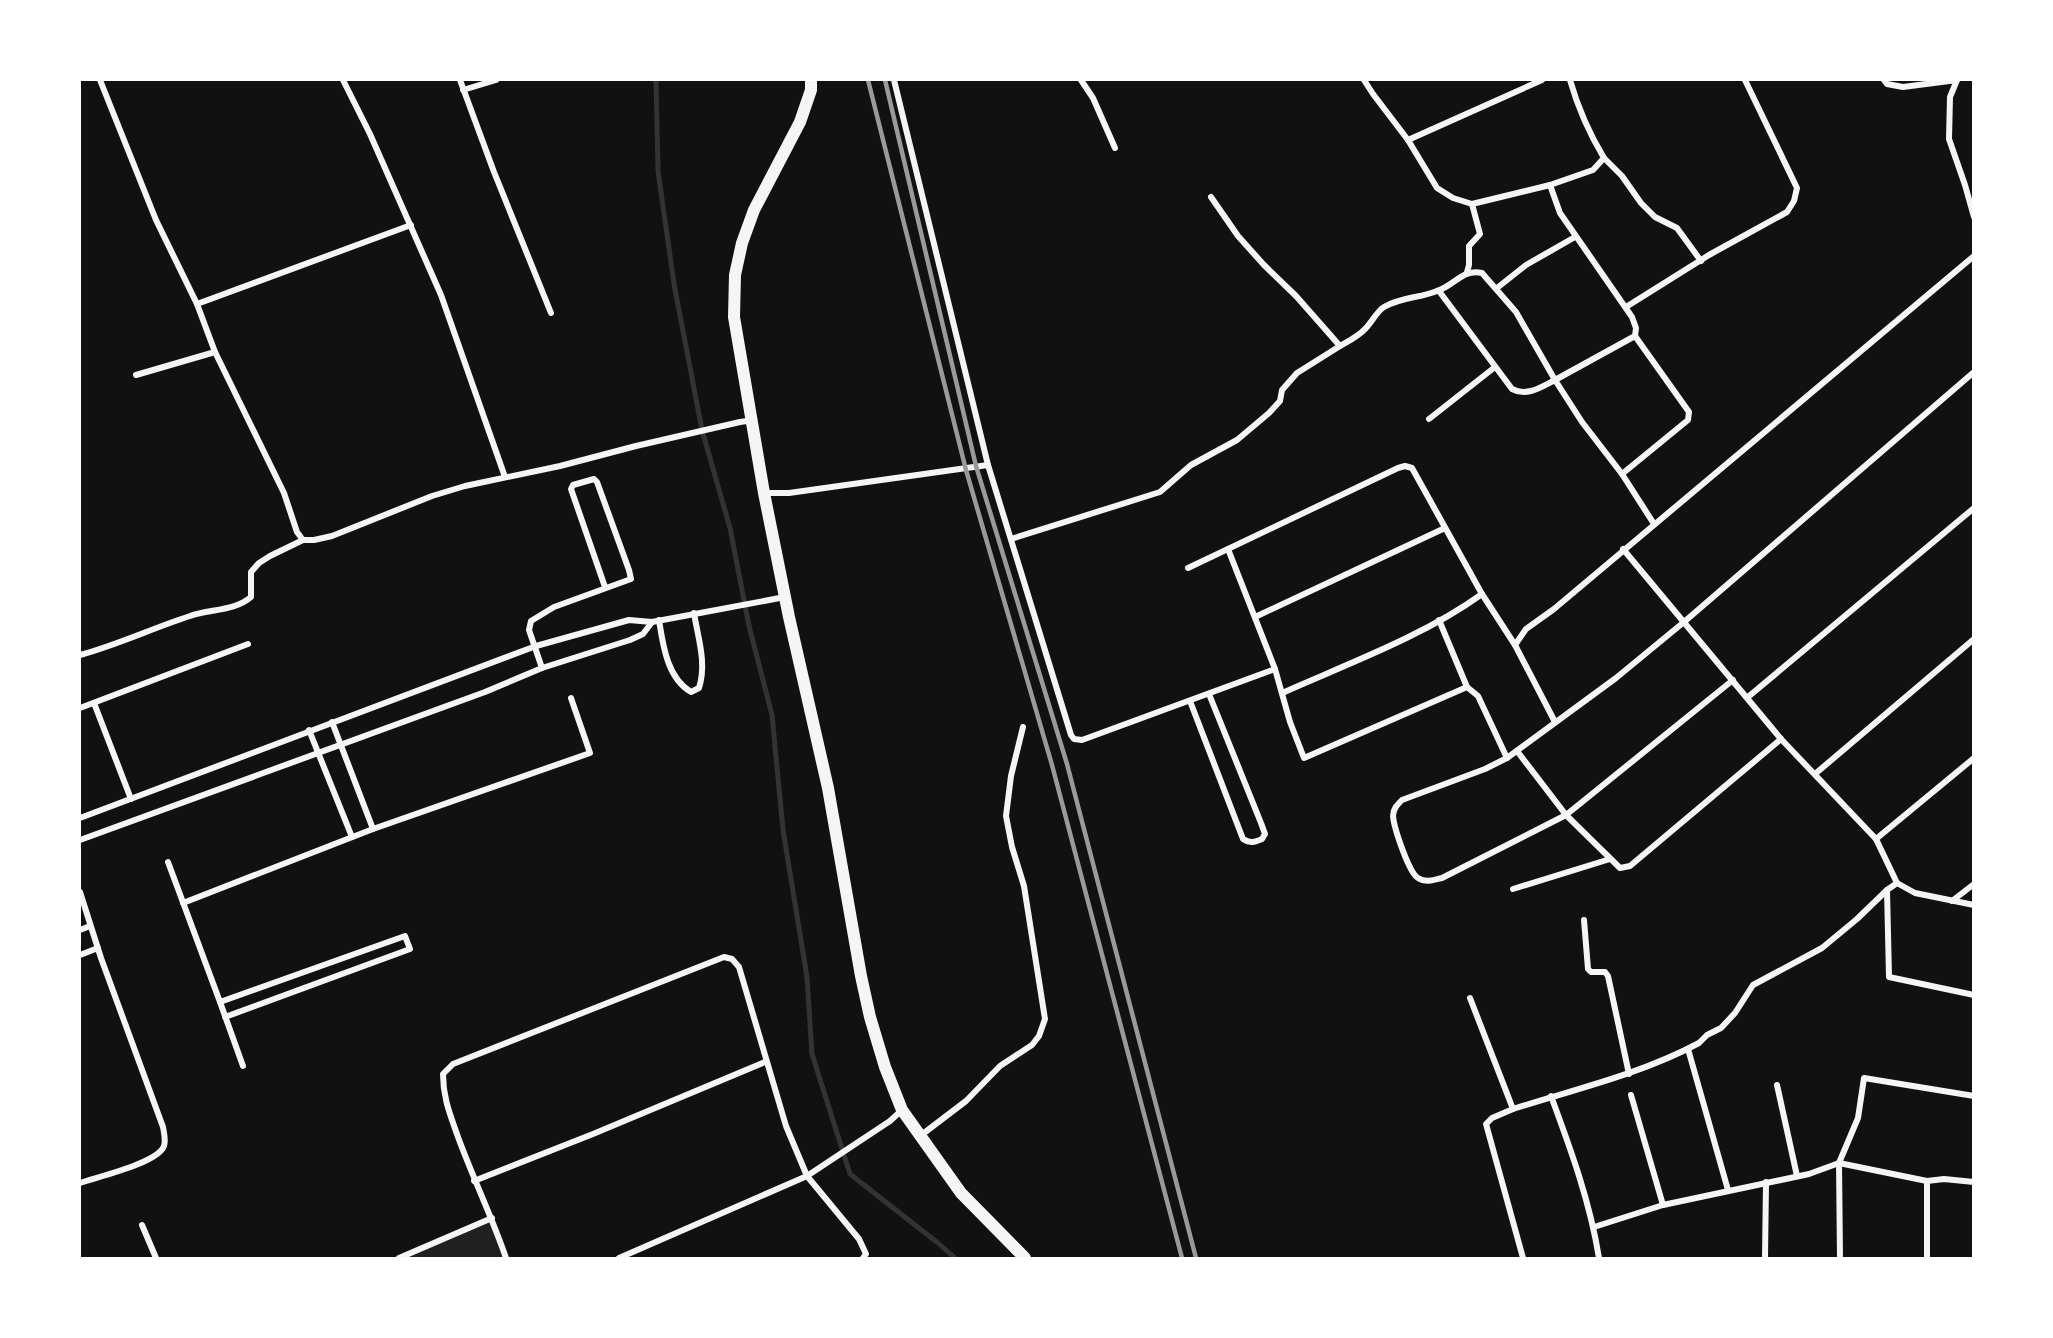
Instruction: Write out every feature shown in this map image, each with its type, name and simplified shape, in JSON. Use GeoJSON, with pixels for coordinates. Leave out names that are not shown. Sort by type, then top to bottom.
{"type":"FeatureCollection","features":[{"type":"Feature","properties":{"kind":"main road"},"geometry":{"type":"LineString","coordinates":[[811,80],[811,90],[800,122],[754,210],[742,243],[735,275],[734,317],[780,597],[828,788],[870,1017],[885,1067],[902,1110],[961,1193],[1025,1258]]}},
{"type":"Feature","properties":{"kind":"street"},"geometry":{"type":"LineString","coordinates":[[100,80],[156,220],[197,304],[215,352],[284,493],[297,532],[303,540]]}},
{"type":"Feature","properties":{"kind":"street"},"geometry":{"type":"LineString","coordinates":[[343,80],[370,134],[441,295],[505,477]]}},
{"type":"Feature","properties":{"kind":"street"},"geometry":{"type":"LineString","coordinates":[[460,80],[551,313]]}},
{"type":"Feature","properties":{"kind":"street"},"geometry":{"type":"LineString","coordinates":[[462,90],[496,80]]}},
{"type":"Feature","properties":{"kind":"street"},"geometry":{"type":"LineString","coordinates":[[894,80],[988,465],[1072,736],[1074,739],[1082,740],[1275,669]]}},
{"type":"Feature","properties":{"kind":"street"},"geometry":{"type":"LineString","coordinates":[[1081,80],[1093,98],[1115,148]]}},
{"type":"Feature","properties":{"kind":"street"},"geometry":{"type":"LineString","coordinates":[[1364,80],[1408,140],[1437,188],[1453,198],[1472,204],[1569,180],[1593,170],[1604,158]]}},
{"type":"Feature","properties":{"kind":"street"},"geometry":{"type":"LineString","coordinates":[[1408,140],[1542,80]]}},
{"type":"Feature","properties":{"kind":"street"},"geometry":{"type":"LineString","coordinates":[[1570,80],[1575,100],[1589,134],[1604,158],[1622,176],[1641,203],[1655,217],[1677,228],[1701,261]]}},
{"type":"Feature","properties":{"kind":"street"},"geometry":{"type":"LineString","coordinates":[[1626,307],[1718,249],[1787,212],[1794,201],[1797,188],[1745,80]]}},
{"type":"Feature","properties":{"kind":"street"},"geometry":{"type":"LineString","coordinates":[[1884,80],[1887,84],[1903,87],[1957,80],[1950,97],[1949,139],[1974,217]]}},
{"type":"Feature","properties":{"kind":"street"},"geometry":{"type":"LineString","coordinates":[[1550,185],[1560,213],[1632,317],[1636,328],[1635,336],[1689,412],[1688,420],[1622,474]]}},
{"type":"Feature","properties":{"kind":"street"},"geometry":{"type":"LineString","coordinates":[[1211,197],[1239,236],[1264,265],[1296,296],[1340,346]]}},
{"type":"Feature","properties":{"kind":"street"},"geometry":{"type":"LineString","coordinates":[[1467,272],[1469,246],[1480,234],[1472,204]]}},
{"type":"Feature","properties":{"kind":"street"},"geometry":{"type":"LineString","coordinates":[[197,304],[411,225]]}},
{"type":"Feature","properties":{"kind":"street"},"geometry":{"type":"LineString","coordinates":[[1497,288],[1526,265],[1575,237]]}},
{"type":"Feature","properties":{"kind":"street"},"geometry":{"type":"LineString","coordinates":[[1515,645],[1526,629],[1554,609],[1974,256]]}},
{"type":"Feature","properties":{"kind":"street"},"geometry":{"type":"LineString","coordinates":[[1011,539],[1160,492],[1191,465],[1237,440],[1280,401],[1282,390],[1296,373],[1355,338],[1366,329],[1383,308],[1406,298],[1439,291],[1467,272],[1482,273],[1516,312],[1582,422],[1622,474],[1654,524]]}},
{"type":"Feature","properties":{"kind":"street"},"geometry":{"type":"LineString","coordinates":[[1439,291],[1494,367],[1512,389],[1519,393],[1531,392],[1635,336]]}},
{"type":"Feature","properties":{"kind":"street"},"geometry":{"type":"LineString","coordinates":[[136,375],[215,352]]}},
{"type":"Feature","properties":{"kind":"street"},"geometry":{"type":"LineString","coordinates":[[1429,419],[1494,367]]}},
{"type":"Feature","properties":{"kind":"street"},"geometry":{"type":"LineString","coordinates":[[1733,680],[1566,815],[1442,878],[1429,881],[1418,878],[1410,868],[1393,816],[1395,807],[1402,800],[1508,758],[1616,678],[1974,372]]}},
{"type":"Feature","properties":{"kind":"street"},"geometry":{"type":"LineString","coordinates":[[80,655],[120,643],[192,615],[243,604],[251,597],[251,572],[259,563],[303,540],[333,536],[432,496],[465,486],[574,463],[674,436],[746,421],[752,427]]}},
{"type":"Feature","properties":{"kind":"street"},"geometry":{"type":"LineString","coordinates":[[764,493],[789,493],[988,465]]}},
{"type":"Feature","properties":{"kind":"street"},"geometry":{"type":"LineString","coordinates":[[1188,568],[1405,466],[1412,468],[1482,594],[1515,645],[1556,722]]}},
{"type":"Feature","properties":{"kind":"street"},"geometry":{"type":"LineString","coordinates":[[542,668],[529,630],[531,621],[554,607],[630,579],[630,573],[594,479],[573,485],[571,489],[605,587]]}},
{"type":"Feature","properties":{"kind":"street"},"geometry":{"type":"LineString","coordinates":[[1748,697],[1974,508]]}},
{"type":"Feature","properties":{"kind":"street"},"geometry":{"type":"LineString","coordinates":[[1255,617],[1445,528]]}},
{"type":"Feature","properties":{"kind":"street"},"geometry":{"type":"LineString","coordinates":[[1228,549],[1275,669],[1290,722],[1304,758],[1467,687]]}},
{"type":"Feature","properties":{"kind":"street"},"geometry":{"type":"LineString","coordinates":[[1623,549],[1748,697],[1780,739],[1876,839],[1897,883],[1915,893],[1974,905]]}},
{"type":"Feature","properties":{"kind":"street"},"geometry":{"type":"LineString","coordinates":[[1282,693],[1440,621],[1482,594]]}},
{"type":"Feature","properties":{"kind":"street"},"geometry":{"type":"LineString","coordinates":[[80,818],[536,646],[629,620],[656,621],[780,597]]}},
{"type":"Feature","properties":{"kind":"street"},"geometry":{"type":"LineString","coordinates":[[656,621],[675,676],[681,686],[691,692],[699,688],[702,677],[701,652],[694,613]]}},
{"type":"Feature","properties":{"kind":"street"},"geometry":{"type":"LineString","coordinates":[[80,840],[485,692],[542,668],[630,640],[643,634],[656,621]]}},
{"type":"Feature","properties":{"kind":"street"},"geometry":{"type":"LineString","coordinates":[[1440,621],[1467,687],[1478,696],[1508,758]]}},
{"type":"Feature","properties":{"kind":"street"},"geometry":{"type":"LineString","coordinates":[[1815,774],[1974,639]]}},
{"type":"Feature","properties":{"kind":"street"},"geometry":{"type":"LineString","coordinates":[[80,708],[248,644]]}},
{"type":"Feature","properties":{"kind":"street"},"geometry":{"type":"LineString","coordinates":[[1190,701],[1243,839],[1247,842],[1254,842],[1262,839],[1265,834],[1262,823],[1209,694]]}},
{"type":"Feature","properties":{"kind":"street"},"geometry":{"type":"LineString","coordinates":[[183,903],[373,829],[590,753],[571,698]]}},
{"type":"Feature","properties":{"kind":"street"},"geometry":{"type":"LineString","coordinates":[[94,703],[131,799]]}},
{"type":"Feature","properties":{"kind":"street"},"geometry":{"type":"LineString","coordinates":[[332,722],[373,829]]}},
{"type":"Feature","properties":{"kind":"street"},"geometry":{"type":"LineString","coordinates":[[920,1137],[966,1101],[1000,1066],[1032,1045],[1039,1036],[1045,1019],[1024,886],[1012,847],[1006,816],[1011,777],[1023,727]]}},
{"type":"Feature","properties":{"kind":"street"},"geometry":{"type":"LineString","coordinates":[[309,730],[352,837]]}},
{"type":"Feature","properties":{"kind":"street"},"geometry":{"type":"LineString","coordinates":[[1517,751],[1566,815],[1620,868],[1630,866],[1780,739]]}},
{"type":"Feature","properties":{"kind":"street"},"geometry":{"type":"LineString","coordinates":[[1876,839],[1974,758]]}},
{"type":"Feature","properties":{"kind":"street"},"geometry":{"type":"LineString","coordinates":[[1513,889],[1610,859]]}},
{"type":"Feature","properties":{"kind":"street"},"geometry":{"type":"LineString","coordinates":[[168,862],[243,1066]]}},
{"type":"Feature","properties":{"kind":"street"},"geometry":{"type":"LineString","coordinates":[[1523,1258],[1486,1124],[1492,1118],[1514,1109],[1629,1074],[1688,1049],[1722,1028],[1754,986],[1822,948],[1897,883]]}},
{"type":"Feature","properties":{"kind":"street"},"geometry":{"type":"LineString","coordinates":[[1952,901],[1974,884]]}},
{"type":"Feature","properties":{"kind":"street"},"geometry":{"type":"LineString","coordinates":[[1887,890],[1889,977],[1974,995]]}},
{"type":"Feature","properties":{"kind":"street"},"geometry":{"type":"LineString","coordinates":[[80,892],[165,1138],[164,1148],[152,1158],[80,1183]]}},
{"type":"Feature","properties":{"kind":"street"},"geometry":{"type":"LineString","coordinates":[[1584,920],[1588,969],[1591,972],[1605,972],[1608,976],[1629,1074]]}},
{"type":"Feature","properties":{"kind":"street"},"geometry":{"type":"LineString","coordinates":[[80,930],[90,926]]}},
{"type":"Feature","properties":{"kind":"street"},"geometry":{"type":"LineString","coordinates":[[220,1002],[405,936],[410,949],[225,1017]]}},
{"type":"Feature","properties":{"kind":"street"},"geometry":{"type":"LineString","coordinates":[[80,956],[98,948]]}},
{"type":"Feature","properties":{"kind":"street"},"geometry":{"type":"LineString","coordinates":[[506,1258],[492,1218],[474,1181],[443,1092],[443,1074],[453,1064],[724,957],[732,958],[739,967],[765,1062],[786,1126],[807,1176],[859,1239],[866,1254],[863,1258]]}},
{"type":"Feature","properties":{"kind":"street"},"geometry":{"type":"LineString","coordinates":[[1470,998],[1514,1109]]}},
{"type":"Feature","properties":{"kind":"street"},"geometry":{"type":"LineString","coordinates":[[1688,1049],[1728,1190]]}},
{"type":"Feature","properties":{"kind":"street"},"geometry":{"type":"LineString","coordinates":[[474,1181],[765,1062]]}},
{"type":"Feature","properties":{"kind":"street"},"geometry":{"type":"LineString","coordinates":[[1840,1258],[1839,1163],[1851,1140],[1858,1118],[1864,1078],[1974,1096]]}},
{"type":"Feature","properties":{"kind":"street"},"geometry":{"type":"LineString","coordinates":[[1777,1085],[1797,1176]]}},
{"type":"Feature","properties":{"kind":"street"},"geometry":{"type":"LineString","coordinates":[[1631,1095],[1663,1205]]}},
{"type":"Feature","properties":{"kind":"street"},"geometry":{"type":"LineString","coordinates":[[1551,1096],[1574,1156],[1599,1258]]}},
{"type":"Feature","properties":{"kind":"street"},"geometry":{"type":"LineString","coordinates":[[619,1258],[807,1176],[890,1121],[902,1110]]}},
{"type":"Feature","properties":{"kind":"street"},"geometry":{"type":"LineString","coordinates":[[1593,1227],[1663,1205],[1797,1176],[1839,1163],[1927,1181],[1944,1179],[1974,1182]]}},
{"type":"Feature","properties":{"kind":"street"},"geometry":{"type":"LineString","coordinates":[[1927,1181],[1927,1258]]}},
{"type":"Feature","properties":{"kind":"street"},"geometry":{"type":"LineString","coordinates":[[1765,1258],[1766,1182]]}},
{"type":"Feature","properties":{"kind":"street"},"geometry":{"type":"LineString","coordinates":[[399,1258],[492,1218]]}},
{"type":"Feature","properties":{"kind":"street"},"geometry":{"type":"LineString","coordinates":[[142,1225],[156,1258]]}},
{"type":"Feature","properties":{"kind":"shaded area"},"geometry":{"type":"Polygon","coordinates":[[[492,1218],[506,1258],[400,1258],[492,1218]]]}},
{"type":"Feature","properties":{"kind":"waterway"},"geometry":{"type":"LineString","coordinates":[[656,80],[658,171],[674,284],[702,430],[730,528],[749,626],[772,715],[783,830],[807,977],[812,1054],[850,1174],[955,1258]]}},
{"type":"Feature","properties":{"kind":"railway"},"geometry":{"type":"LineString","coordinates":[[868,80],[966,470],[1052,765],[1182,1258]]}},
{"type":"Feature","properties":{"kind":"railway"},"geometry":{"type":"LineString","coordinates":[[885,80],[976,466],[1067,764],[1196,1258]]}}]}
